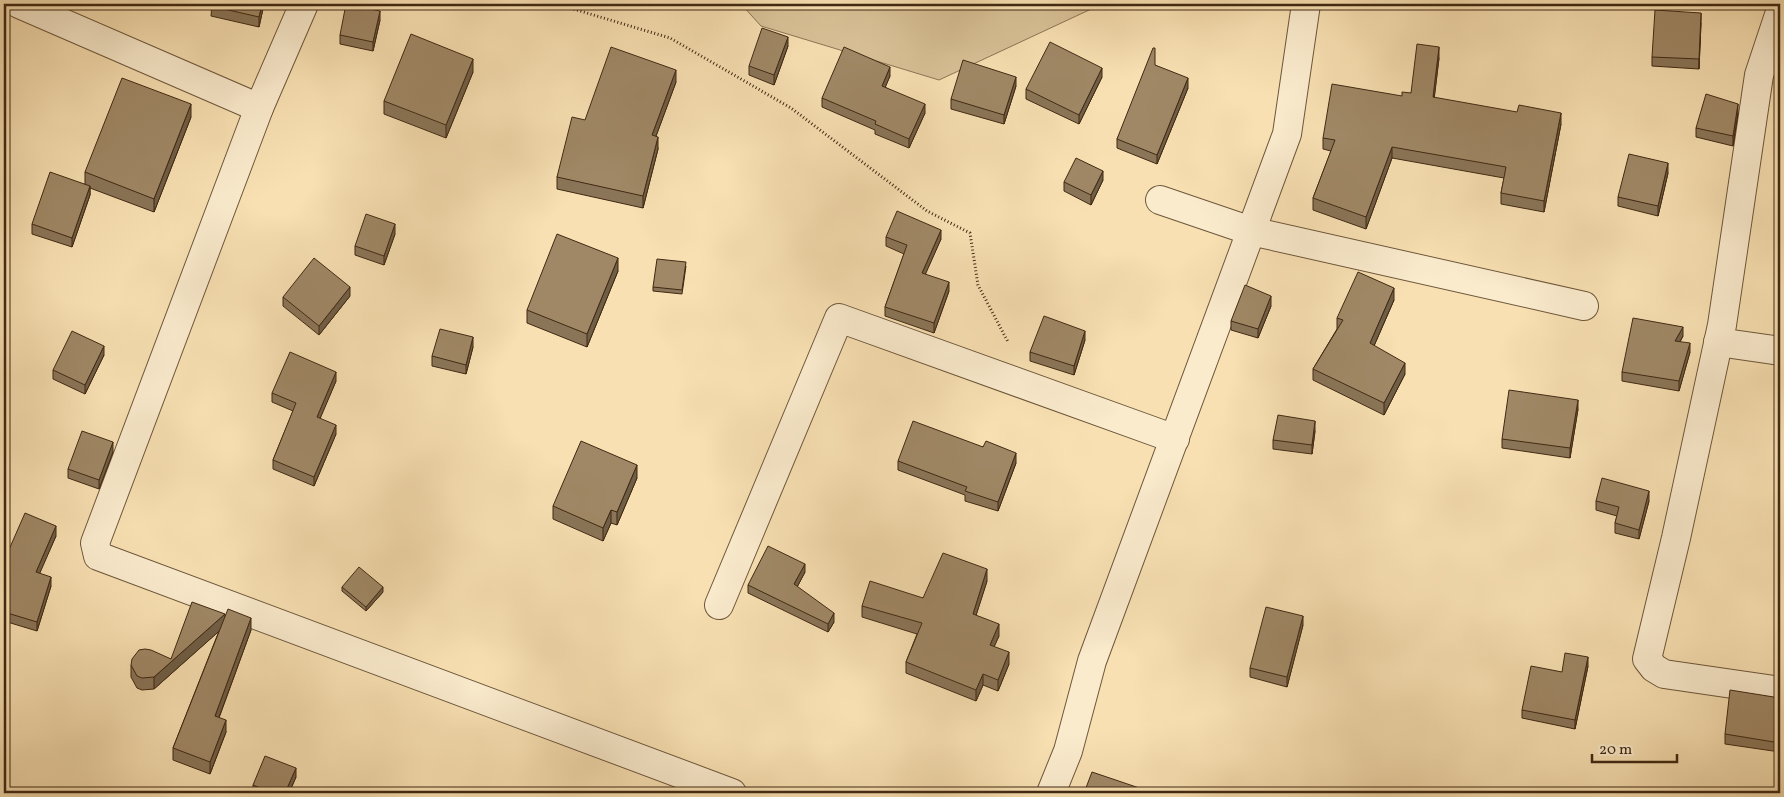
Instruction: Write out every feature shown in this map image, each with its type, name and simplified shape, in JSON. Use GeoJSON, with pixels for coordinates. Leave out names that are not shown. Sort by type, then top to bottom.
{"type":"FeatureCollection","features":[{"type":"Feature","properties":{"kind":"street"},"geometry":{"type":"LineString","coordinates":[[19,4],[259,108]]}},
{"type":"Feature","properties":{"kind":"street"},"geometry":{"type":"LineString","coordinates":[[304,4],[259,108],[96,543],[98,556],[732,793]]}},
{"type":"Feature","properties":{"kind":"street"},"geometry":{"type":"LineString","coordinates":[[1051,793],[1068,751],[1092,661],[1287,134],[1306,4]]}},
{"type":"Feature","properties":{"kind":"street"},"geometry":{"type":"LineString","coordinates":[[1780,12],[1759,76],[1718,342],[1678,530],[1647,659],[1654,668],[1664,674],[1780,691]]}},
{"type":"Feature","properties":{"kind":"street"},"geometry":{"type":"LineString","coordinates":[[1160,200],[1251,231],[1584,306]]}},
{"type":"Feature","properties":{"kind":"street"},"geometry":{"type":"LineString","coordinates":[[719,605],[839,318],[1175,438]]}},
{"type":"Feature","properties":{"kind":"street"},"geometry":{"type":"LineString","coordinates":[[1718,342],[1780,351]]}},
{"type":"Feature","properties":{"kind":"path"},"geometry":{"type":"LineString","coordinates":[[557,4],[670,38],[791,108],[927,210],[970,233],[978,285],[1008,342]]}},
{"type":"Feature","properties":{"kind":"shaded area"},"geometry":{"type":"Polygon","coordinates":[[[741,4],[1102,4],[939,80],[761,26],[741,4]]]}},
{"type":"Feature","properties":{"kind":"building"},"geometry":{"type":"Polygon","coordinates":[[[212,4],[262,4],[259,17],[211,6],[212,4]]]}},
{"type":"Feature","properties":{"kind":"building"},"geometry":{"type":"Polygon","coordinates":[[[346,4],[380,11],[373,42],[340,35],[346,4]]]}},
{"type":"Feature","properties":{"kind":"building"},"geometry":{"type":"Polygon","coordinates":[[[1655,10],[1701,13],[1699,59],[1652,57],[1655,10]]]}},
{"type":"Feature","properties":{"kind":"building"},"geometry":{"type":"Polygon","coordinates":[[[762,28],[788,37],[774,75],[749,66],[762,28]]]}},
{"type":"Feature","properties":{"kind":"building"},"geometry":{"type":"Polygon","coordinates":[[[411,34],[473,59],[446,125],[384,101],[411,34]]]}},
{"type":"Feature","properties":{"kind":"building"},"geometry":{"type":"Polygon","coordinates":[[[1050,42],[1102,68],[1079,115],[1026,89],[1050,42]]]}},
{"type":"Feature","properties":{"kind":"building"},"geometry":{"type":"Polygon","coordinates":[[[1417,44],[1439,47],[1433,97],[1517,112],[1519,105],[1561,113],[1544,201],[1501,193],[1506,167],[1392,147],[1366,217],[1313,198],[1335,140],[1323,138],[1332,84],[1402,96],[1402,92],[1411,93],[1417,44]]]}},
{"type":"Feature","properties":{"kind":"building"},"geometry":{"type":"Polygon","coordinates":[[[611,47],[676,70],[652,135],[658,137],[643,196],[557,177],[572,117],[585,120],[611,47]]]}},
{"type":"Feature","properties":{"kind":"building"},"geometry":{"type":"Polygon","coordinates":[[[844,47],[890,67],[882,86],[925,104],[909,139],[875,124],[876,121],[822,98],[844,47]]]}},
{"type":"Feature","properties":{"kind":"building"},"geometry":{"type":"Polygon","coordinates":[[[1153,48],[1155,48],[1155,65],[1188,78],[1157,155],[1117,139],[1153,48]]]}},
{"type":"Feature","properties":{"kind":"building"},"geometry":{"type":"Polygon","coordinates":[[[963,60],[1016,77],[1004,115],[951,99],[963,60]]]}},
{"type":"Feature","properties":{"kind":"building"},"geometry":{"type":"Polygon","coordinates":[[[122,78],[191,104],[154,199],[85,172],[122,78]]]}},
{"type":"Feature","properties":{"kind":"building"},"geometry":{"type":"Polygon","coordinates":[[[1706,94],[1738,104],[1733,136],[1696,128],[1706,94]]]}},
{"type":"Feature","properties":{"kind":"building"},"geometry":{"type":"Polygon","coordinates":[[[1629,154],[1668,163],[1658,206],[1618,197],[1629,154]]]}},
{"type":"Feature","properties":{"kind":"building"},"geometry":{"type":"Polygon","coordinates":[[[1076,158],[1103,171],[1091,195],[1064,182],[1076,158]]]}},
{"type":"Feature","properties":{"kind":"building"},"geometry":{"type":"Polygon","coordinates":[[[50,172],[90,186],[72,238],[32,224],[50,172]]]}},
{"type":"Feature","properties":{"kind":"building"},"geometry":{"type":"Polygon","coordinates":[[[897,211],[941,230],[922,273],[949,282],[934,323],[885,307],[907,245],[886,237],[897,211]]]}},
{"type":"Feature","properties":{"kind":"building"},"geometry":{"type":"Polygon","coordinates":[[[366,214],[395,224],[384,256],[355,246],[366,214]]]}},
{"type":"Feature","properties":{"kind":"building"},"geometry":{"type":"Polygon","coordinates":[[[557,234],[618,258],[587,334],[527,310],[557,234]]]}},
{"type":"Feature","properties":{"kind":"building"},"geometry":{"type":"Polygon","coordinates":[[[314,258],[350,287],[319,326],[283,297],[314,258]]]}},
{"type":"Feature","properties":{"kind":"building"},"geometry":{"type":"Polygon","coordinates":[[[657,259],[686,262],[682,290],[653,287],[657,259]]]}},
{"type":"Feature","properties":{"kind":"building"},"geometry":{"type":"Polygon","coordinates":[[[1358,272],[1394,288],[1370,343],[1405,363],[1384,403],[1313,369],[1343,320],[1337,318],[1358,272]]]}},
{"type":"Feature","properties":{"kind":"building"},"geometry":{"type":"Polygon","coordinates":[[[1245,285],[1271,296],[1258,329],[1231,321],[1245,285]]]}},
{"type":"Feature","properties":{"kind":"building"},"geometry":{"type":"Polygon","coordinates":[[[1044,316],[1085,331],[1074,366],[1030,352],[1044,316]]]}},
{"type":"Feature","properties":{"kind":"building"},"geometry":{"type":"Polygon","coordinates":[[[1633,318],[1683,327],[1675,341],[1690,343],[1679,381],[1622,372],[1633,318]]]}},
{"type":"Feature","properties":{"kind":"building"},"geometry":{"type":"Polygon","coordinates":[[[440,329],[473,337],[466,365],[432,356],[440,329]]]}},
{"type":"Feature","properties":{"kind":"building"},"geometry":{"type":"Polygon","coordinates":[[[72,331],[104,346],[85,385],[53,370],[72,331]]]}},
{"type":"Feature","properties":{"kind":"building"},"geometry":{"type":"Polygon","coordinates":[[[290,352],[336,372],[317,417],[336,425],[314,477],[273,460],[296,403],[272,393],[290,352]]]}},
{"type":"Feature","properties":{"kind":"building"},"geometry":{"type":"Polygon","coordinates":[[[1509,390],[1578,400],[1570,448],[1502,439],[1509,390]]]}},
{"type":"Feature","properties":{"kind":"building"},"geometry":{"type":"Polygon","coordinates":[[[1278,415],[1315,421],[1312,445],[1273,440],[1278,415]]]}},
{"type":"Feature","properties":{"kind":"building"},"geometry":{"type":"Polygon","coordinates":[[[913,421],[983,447],[986,441],[1016,453],[998,502],[965,491],[967,487],[898,461],[913,421]]]}},
{"type":"Feature","properties":{"kind":"building"},"geometry":{"type":"Polygon","coordinates":[[[82,431],[113,442],[99,480],[68,469],[82,431]]]}},
{"type":"Feature","properties":{"kind":"building"},"geometry":{"type":"Polygon","coordinates":[[[581,441],[637,465],[617,512],[611,510],[603,528],[553,506],[581,441]]]}},
{"type":"Feature","properties":{"kind":"building"},"geometry":{"type":"Polygon","coordinates":[[[1602,478],[1649,491],[1639,530],[1615,523],[1619,507],[1596,501],[1602,478]]]}},
{"type":"Feature","properties":{"kind":"building"},"geometry":{"type":"Polygon","coordinates":[[[25,513],[56,526],[36,572],[51,577],[37,622],[4,612],[4,561],[25,513]]]}},
{"type":"Feature","properties":{"kind":"building"},"geometry":{"type":"Polygon","coordinates":[[[768,546],[805,564],[794,584],[834,613],[828,624],[748,585],[768,546]]]}},
{"type":"Feature","properties":{"kind":"building"},"geometry":{"type":"Polygon","coordinates":[[[943,553],[987,569],[973,614],[999,624],[990,645],[1009,652],[998,680],[983,674],[976,690],[906,662],[922,623],[862,606],[870,581],[923,598],[943,553]]]}},
{"type":"Feature","properties":{"kind":"building"},"geometry":{"type":"Polygon","coordinates":[[[359,567],[383,587],[366,607],[342,587],[359,567]]]}},
{"type":"Feature","properties":{"kind":"building"},"geometry":{"type":"Polygon","coordinates":[[[192,602],[225,614],[154,677],[142,678],[137,676],[131,665],[132,659],[139,650],[151,650],[171,659],[192,602]]]}},
{"type":"Feature","properties":{"kind":"building"},"geometry":{"type":"Polygon","coordinates":[[[1266,607],[1303,616],[1287,677],[1250,668],[1266,607]]]}},
{"type":"Feature","properties":{"kind":"building"},"geometry":{"type":"Polygon","coordinates":[[[228,609],[251,618],[215,716],[226,720],[210,762],[173,748],[228,609]]]}},
{"type":"Feature","properties":{"kind":"building"},"geometry":{"type":"Polygon","coordinates":[[[1565,653],[1588,657],[1575,720],[1522,710],[1531,666],[1562,672],[1565,653]]]}},
{"type":"Feature","properties":{"kind":"building"},"geometry":{"type":"Polygon","coordinates":[[[1730,690],[1780,698],[1780,743],[1725,734],[1730,690]]]}},
{"type":"Feature","properties":{"kind":"building"},"geometry":{"type":"Polygon","coordinates":[[[265,756],[296,768],[285,793],[273,793],[253,785],[265,756]]]}},
{"type":"Feature","properties":{"kind":"building"},"geometry":{"type":"Polygon","coordinates":[[[1092,772],[1154,793],[1084,793],[1092,772]]]}},
{"type":"Feature","properties":{"kind":"building"},"geometry":{"type":"Polygon","coordinates":[[[1676,791],[1712,793],[1676,793],[1676,791]]]}}]}
